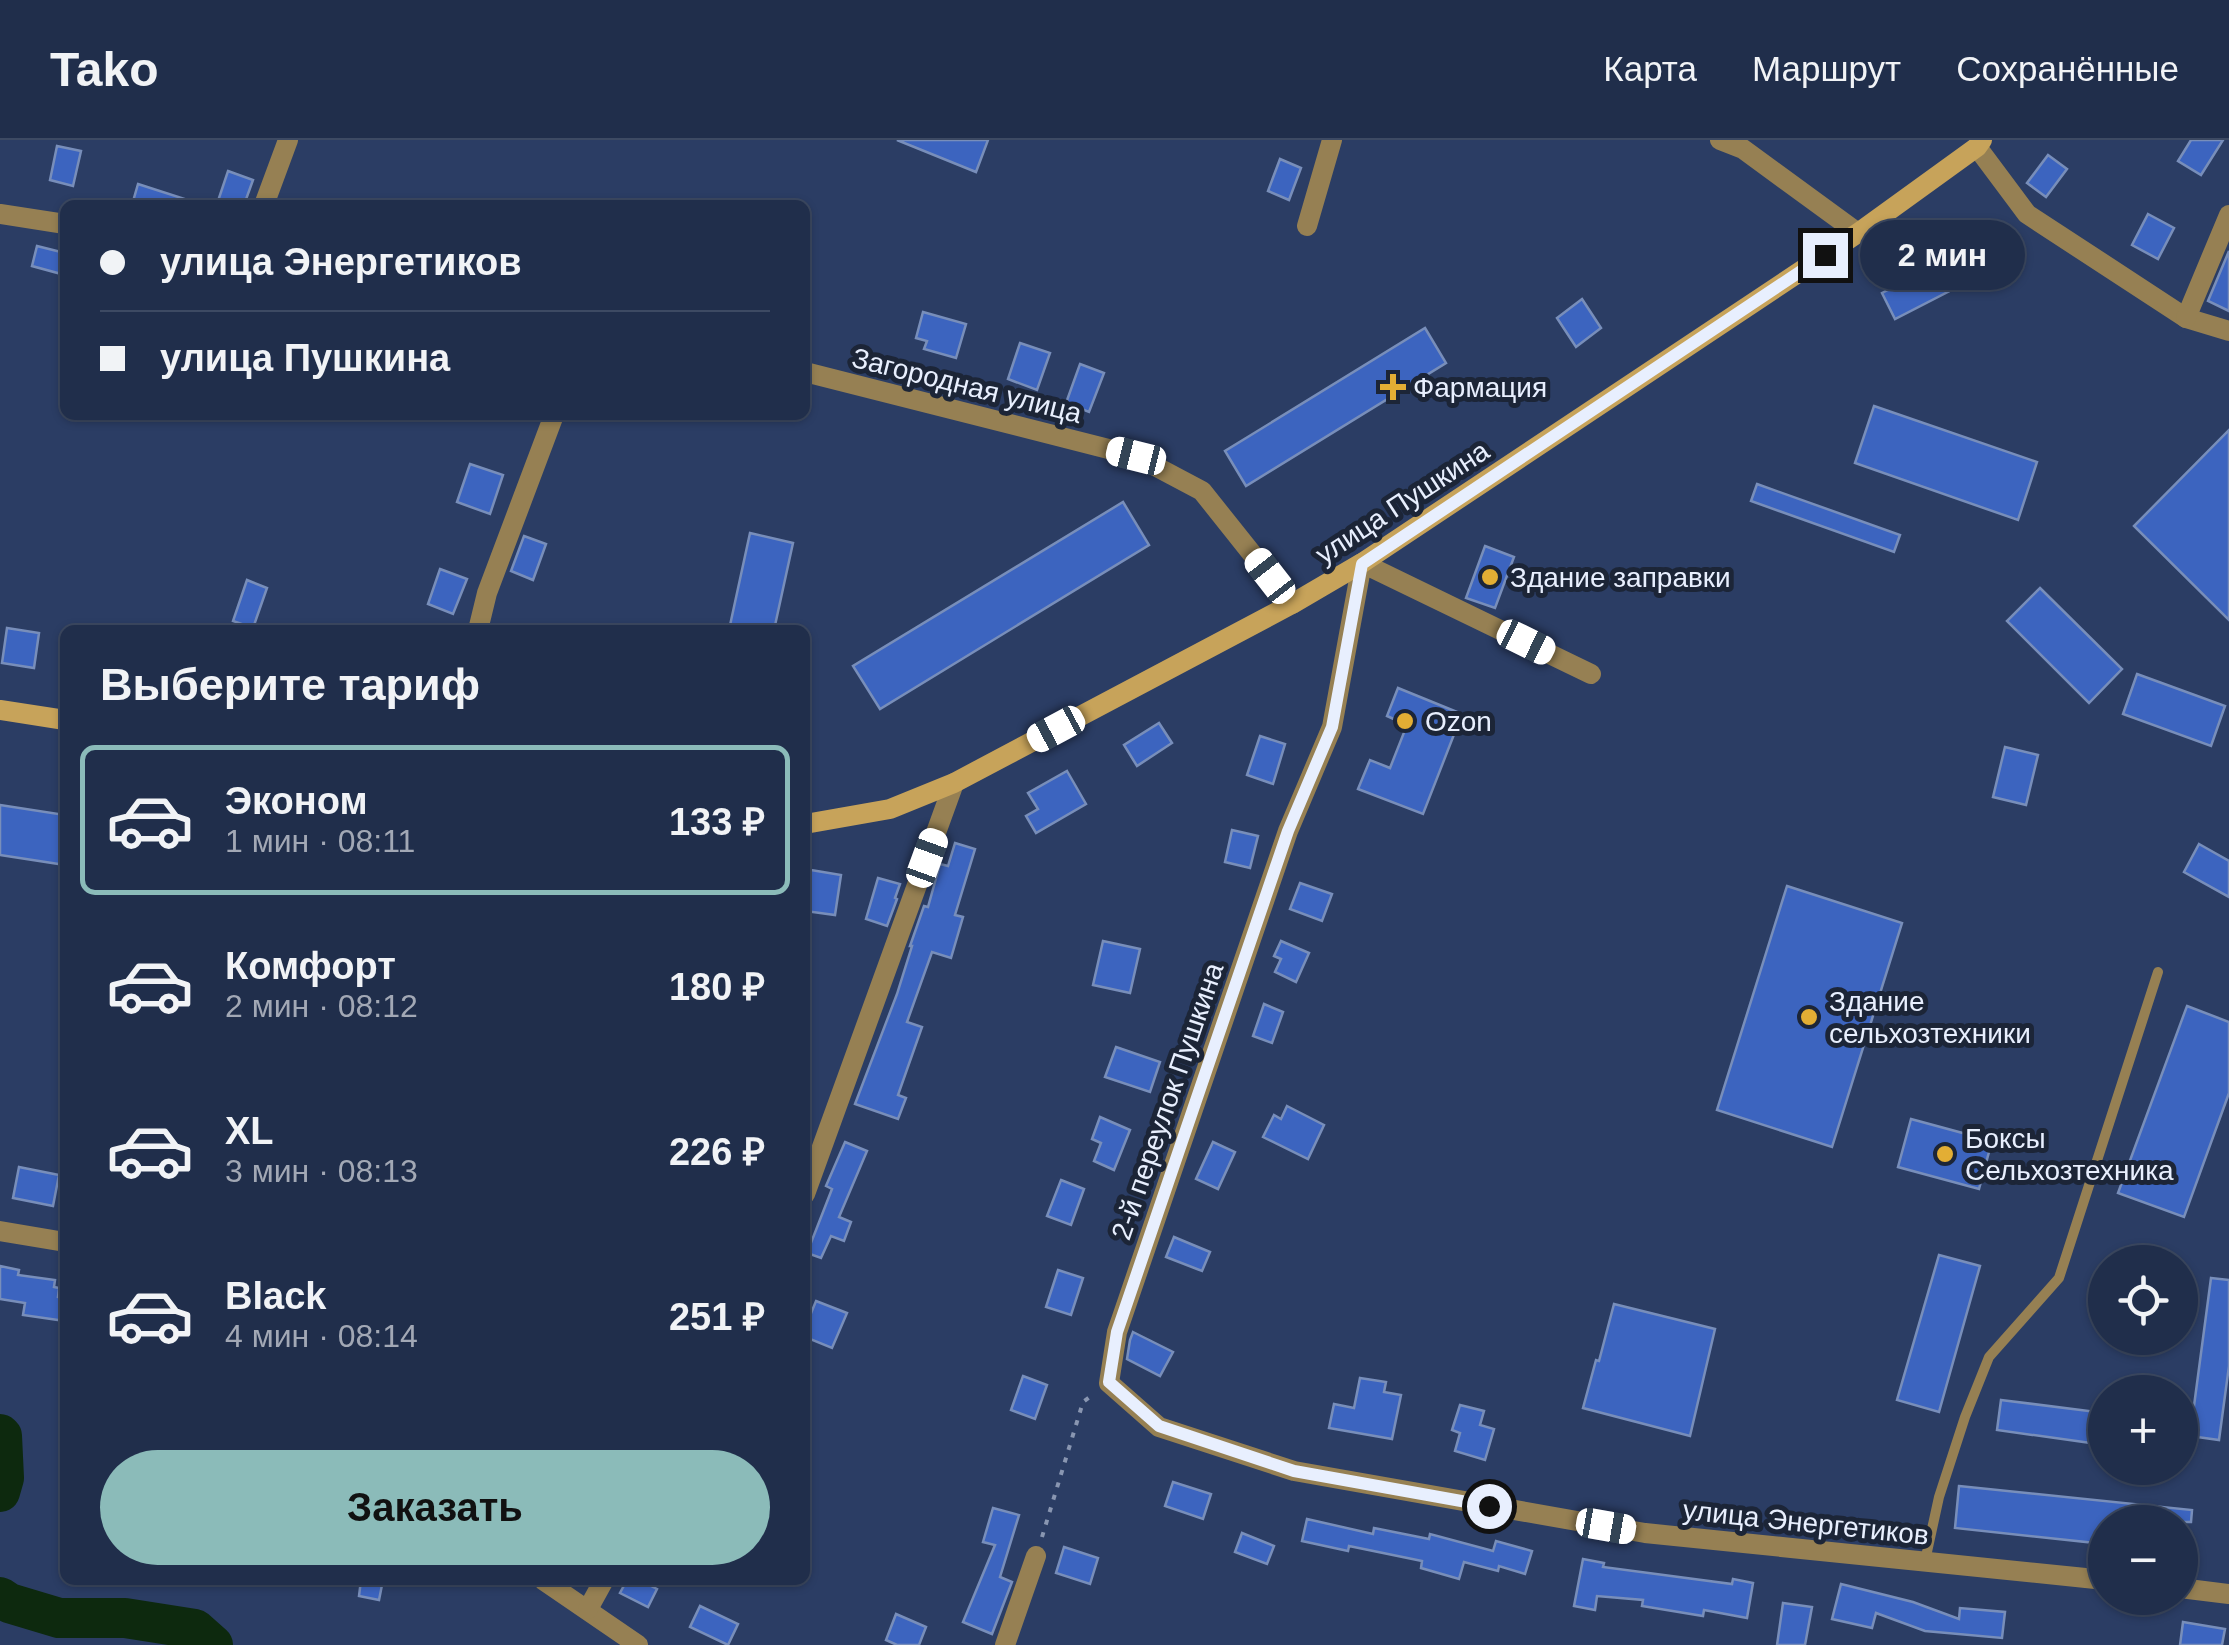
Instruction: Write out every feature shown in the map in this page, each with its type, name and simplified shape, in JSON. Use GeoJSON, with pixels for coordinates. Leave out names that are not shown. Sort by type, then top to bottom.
{"type":"FeatureCollection","features":[{"type":"Feature","properties":{"kind":"main road","name":"улица Пушкина"},"geometry":{"type":"LineString","coordinates":[[810,823],[890,810],[954,783],[1362,564],[1858,233],[1980,144]]}},
{"type":"Feature","properties":{"kind":"main road"},"geometry":{"type":"LineString","coordinates":[[0,710],[60,719]]}},
{"type":"Feature","properties":{"kind":"street"},"geometry":{"type":"LineString","coordinates":[[266,200],[288,140]]}},
{"type":"Feature","properties":{"kind":"street"},"geometry":{"type":"LineString","coordinates":[[1307,226],[1332,140]]}},
{"type":"Feature","properties":{"kind":"street"},"geometry":{"type":"LineString","coordinates":[[1720,140],[1743,149],[1858,233]]}},
{"type":"Feature","properties":{"kind":"street"},"geometry":{"type":"LineString","coordinates":[[1980,144],[2027,214],[2186,318],[2229,331]]}},
{"type":"Feature","properties":{"kind":"street"},"geometry":{"type":"LineString","coordinates":[[0,214],[60,223]]}},
{"type":"Feature","properties":{"kind":"street"},"geometry":{"type":"LineString","coordinates":[[2186,318],[2229,214]]}},
{"type":"Feature","properties":{"kind":"street","name":"Загородная улица"},"geometry":{"type":"LineString","coordinates":[[810,373],[1136,456],[1202,491],[1292,604]]}},
{"type":"Feature","properties":{"kind":"street"},"geometry":{"type":"LineString","coordinates":[[479,625],[552,420]]}},
{"type":"Feature","properties":{"kind":"street"},"geometry":{"type":"LineString","coordinates":[[1362,564],[1591,674]]}},
{"type":"Feature","properties":{"kind":"street","name":"2-й переулок Пушкина"},"geometry":{"type":"LineString","coordinates":[[1109,1382],[1117,1332],[1288,831],[1332,727],[1362,564]]}},
{"type":"Feature","properties":{"kind":"street"},"geometry":{"type":"LineString","coordinates":[[810,1180],[954,783]]}},
{"type":"Feature","properties":{"kind":"street"},"geometry":{"type":"LineString","coordinates":[[0,1232],[60,1241]]}},
{"type":"Feature","properties":{"kind":"street","name":"улица Энергетиков"},"geometry":{"type":"LineString","coordinates":[[1109,1382],[1159,1426],[1294,1471],[1645,1533],[2088,1578]]}},
{"type":"Feature","properties":{"kind":"street"},"geometry":{"type":"LineString","coordinates":[[1005,1645],[1036,1556]]}},
{"type":"Feature","properties":{"kind":"street"},"geometry":{"type":"LineString","coordinates":[[550,1585],[638,1645]]}},
{"type":"Feature","properties":{"kind":"street"},"geometry":{"type":"LineString","coordinates":[[588,1610],[601,1585]]}},
{"type":"Feature","properties":{"kind":"street"},"geometry":{"type":"LineString","coordinates":[[2198,1590],[2229,1594]]}},
{"type":"Feature","properties":{"kind":"lane"},"geometry":{"type":"LineString","coordinates":[[1925,1562],[1939,1497],[1989,1357],[2059,1278],[2158,972]]}},
{"type":"Feature","properties":{"kind":"path"},"geometry":{"type":"LineString","coordinates":[[1036,1556],[1083,1402],[1109,1382]]}},
{"type":"Feature","properties":{"kind":"building"},"geometry":{"type":"Polygon","coordinates":[[[897,140],[988,140],[976,172],[897,140]]]}},
{"type":"Feature","properties":{"kind":"building"},"geometry":{"type":"Polygon","coordinates":[[[2191,140],[2223,140],[2201,175],[2178,161],[2191,140]]]}},
{"type":"Feature","properties":{"kind":"building"},"geometry":{"type":"Polygon","coordinates":[[[57,146],[81,151],[73,186],[50,180],[57,146]]]}},
{"type":"Feature","properties":{"kind":"building"},"geometry":{"type":"Polygon","coordinates":[[[2048,155],[2067,169],[2046,197],[2027,183],[2048,155]]]}},
{"type":"Feature","properties":{"kind":"building"},"geometry":{"type":"Polygon","coordinates":[[[1280,159],[1301,168],[1289,200],[1268,191],[1280,159]]]}},
{"type":"Feature","properties":{"kind":"building"},"geometry":{"type":"Polygon","coordinates":[[[228,171],[253,180],[246,200],[218,200],[228,171]]]}},
{"type":"Feature","properties":{"kind":"building"},"geometry":{"type":"Polygon","coordinates":[[[138,184],[188,200],[133,200],[138,184]]]}},
{"type":"Feature","properties":{"kind":"building"},"geometry":{"type":"Polygon","coordinates":[[[2148,214],[2174,228],[2158,259],[2132,245],[2148,214]]]}},
{"type":"Feature","properties":{"kind":"building"},"geometry":{"type":"Polygon","coordinates":[[[1995,236],[2008,261],[1895,319],[1882,293],[1995,236]]]}},
{"type":"Feature","properties":{"kind":"building"},"geometry":{"type":"Polygon","coordinates":[[[37,246],[60,252],[60,274],[32,266],[37,246]]]}},
{"type":"Feature","properties":{"kind":"building"},"geometry":{"type":"Polygon","coordinates":[[[2229,251],[2229,311],[2208,301],[2229,251]]]}},
{"type":"Feature","properties":{"kind":"building"},"geometry":{"type":"Polygon","coordinates":[[[1582,299],[1601,328],[1576,347],[1557,318],[1582,299]]]}},
{"type":"Feature","properties":{"kind":"building"},"geometry":{"type":"Polygon","coordinates":[[[923,312],[966,324],[956,358],[924,349],[927,341],[916,338],[923,312]]]}},
{"type":"Feature","properties":{"kind":"building"},"geometry":{"type":"Polygon","coordinates":[[[1425,328],[1446,363],[1246,486],[1225,451],[1425,328]]]}},
{"type":"Feature","properties":{"kind":"building"},"geometry":{"type":"Polygon","coordinates":[[[1020,343],[1050,353],[1037,390],[1008,379],[1020,343]]]}},
{"type":"Feature","properties":{"kind":"building"},"geometry":{"type":"Polygon","coordinates":[[[1080,364],[1104,373],[1089,412],[1066,403],[1080,364]]]}},
{"type":"Feature","properties":{"kind":"building"},"geometry":{"type":"Polygon","coordinates":[[[1874,406],[2037,462],[2018,520],[1855,463],[1874,406]]]}},
{"type":"Feature","properties":{"kind":"building"},"geometry":{"type":"Polygon","coordinates":[[[2229,430],[2229,620],[2134,526],[2229,430]]]}},
{"type":"Feature","properties":{"kind":"building"},"geometry":{"type":"Polygon","coordinates":[[[470,464],[503,475],[490,514],[457,502],[470,464]]]}},
{"type":"Feature","properties":{"kind":"building"},"geometry":{"type":"Polygon","coordinates":[[[1757,484],[1900,535],[1894,552],[1751,501],[1757,484]]]}},
{"type":"Feature","properties":{"kind":"building"},"geometry":{"type":"Polygon","coordinates":[[[1123,502],[1149,545],[880,709],[853,666],[1123,502]]]}},
{"type":"Feature","properties":{"kind":"building"},"geometry":{"type":"Polygon","coordinates":[[[750,533],[793,543],[775,625],[730,625],[750,533]]]}},
{"type":"Feature","properties":{"kind":"building"},"geometry":{"type":"Polygon","coordinates":[[[524,536],[546,544],[533,580],[511,571],[524,536]]]}},
{"type":"Feature","properties":{"kind":"building","name":"Здание заправки"},"geometry":{"type":"Polygon","coordinates":[[[1485,546],[1514,557],[1495,608],[1466,598],[1485,546]]]}},
{"type":"Feature","properties":{"kind":"building"},"geometry":{"type":"Polygon","coordinates":[[[440,569],[467,579],[453,614],[428,604],[440,569]]]}},
{"type":"Feature","properties":{"kind":"building"},"geometry":{"type":"Polygon","coordinates":[[[247,580],[267,588],[254,625],[233,621],[247,580]]]}},
{"type":"Feature","properties":{"kind":"building"},"geometry":{"type":"Polygon","coordinates":[[[2040,588],[2122,669],[2089,703],[2007,621],[2040,588]]]}},
{"type":"Feature","properties":{"kind":"building"},"geometry":{"type":"Polygon","coordinates":[[[7,628],[39,633],[34,668],[2,663],[7,628]]]}},
{"type":"Feature","properties":{"kind":"building"},"geometry":{"type":"Polygon","coordinates":[[[2137,674],[2225,706],[2211,746],[2123,714],[2137,674]]]}},
{"type":"Feature","properties":{"kind":"building"},"geometry":{"type":"Polygon","coordinates":[[[1398,688],[1462,714],[1423,814],[1358,789],[1370,760],[1390,768],[1407,725],[1387,716],[1398,688]]]}},
{"type":"Feature","properties":{"kind":"building"},"geometry":{"type":"Polygon","coordinates":[[[1159,723],[1172,743],[1137,766],[1124,745],[1159,723]]]}},
{"type":"Feature","properties":{"kind":"building"},"geometry":{"type":"Polygon","coordinates":[[[1260,736],[1285,744],[1273,784],[1247,775],[1260,736]]]}},
{"type":"Feature","properties":{"kind":"building"},"geometry":{"type":"Polygon","coordinates":[[[2005,747],[2038,755],[2026,805],[1993,797],[2005,747]]]}},
{"type":"Feature","properties":{"kind":"building"},"geometry":{"type":"Polygon","coordinates":[[[1067,771],[1086,804],[1036,833],[1026,816],[1038,809],[1028,793],[1067,771]]]}},
{"type":"Feature","properties":{"kind":"building"},"geometry":{"type":"Polygon","coordinates":[[[0,805],[60,814],[60,864],[0,855],[0,805]]]}},
{"type":"Feature","properties":{"kind":"building"},"geometry":{"type":"Polygon","coordinates":[[[1232,830],[1258,836],[1250,868],[1225,862],[1232,830]]]}},
{"type":"Feature","properties":{"kind":"building"},"geometry":{"type":"Polygon","coordinates":[[[955,843],[975,849],[955,915],[963,917],[951,958],[932,952],[907,1022],[922,1027],[898,1095],[906,1098],[898,1119],[855,1104],[897,994],[924,906],[928,907],[940,864],[948,866],[955,843]]]}},
{"type":"Feature","properties":{"kind":"building"},"geometry":{"type":"Polygon","coordinates":[[[2199,844],[2229,861],[2229,897],[2184,872],[2199,844]]]}},
{"type":"Feature","properties":{"kind":"building"},"geometry":{"type":"Polygon","coordinates":[[[810,870],[841,875],[835,915],[810,912],[810,870]]]}},
{"type":"Feature","properties":{"kind":"building"},"geometry":{"type":"Polygon","coordinates":[[[878,878],[900,884],[887,926],[866,919],[878,878]]]}},
{"type":"Feature","properties":{"kind":"building"},"geometry":{"type":"Polygon","coordinates":[[[1300,883],[1332,894],[1322,921],[1290,909],[1300,883]]]}},
{"type":"Feature","properties":{"kind":"building","name":"Здание сельхозтехники"},"geometry":{"type":"Polygon","coordinates":[[[1787,886],[1902,923],[1832,1147],[1717,1110],[1787,886]]]}},
{"type":"Feature","properties":{"kind":"building"},"geometry":{"type":"Polygon","coordinates":[[[1103,941],[1140,949],[1130,993],[1093,985],[1103,941]]]}},
{"type":"Feature","properties":{"kind":"building"},"geometry":{"type":"Polygon","coordinates":[[[1281,941],[1309,953],[1296,982],[1275,972],[1281,959],[1274,956],[1281,941]]]}},
{"type":"Feature","properties":{"kind":"building"},"geometry":{"type":"Polygon","coordinates":[[[1264,1004],[1283,1012],[1272,1043],[1253,1036],[1264,1004]]]}},
{"type":"Feature","properties":{"kind":"building"},"geometry":{"type":"Polygon","coordinates":[[[2187,1006],[2229,1022],[2229,1093],[2184,1217],[2118,1193],[2187,1006]]]}},
{"type":"Feature","properties":{"kind":"building"},"geometry":{"type":"Polygon","coordinates":[[[1116,1047],[1160,1062],[1150,1092],[1105,1077],[1116,1047]]]}},
{"type":"Feature","properties":{"kind":"building"},"geometry":{"type":"Polygon","coordinates":[[[1287,1106],[1324,1125],[1308,1159],[1263,1137],[1274,1115],[1281,1119],[1287,1106]]]}},
{"type":"Feature","properties":{"kind":"building"},"geometry":{"type":"Polygon","coordinates":[[[1100,1117],[1130,1130],[1114,1170],[1094,1161],[1101,1143],[1092,1139],[1100,1117]]]}},
{"type":"Feature","properties":{"kind":"building","name":"Боксы Сельхозтехника"},"geometry":{"type":"Polygon","coordinates":[[[1911,1119],[1992,1141],[1979,1189],[1898,1167],[1911,1119]]]}},
{"type":"Feature","properties":{"kind":"building"},"geometry":{"type":"Polygon","coordinates":[[[845,1142],[867,1151],[839,1217],[851,1222],[844,1241],[831,1236],[821,1258],[810,1254],[810,1245],[832,1189],[826,1186],[845,1142]]]}},
{"type":"Feature","properties":{"kind":"building"},"geometry":{"type":"Polygon","coordinates":[[[1213,1142],[1235,1152],[1218,1189],[1196,1179],[1213,1142]]]}},
{"type":"Feature","properties":{"kind":"building"},"geometry":{"type":"Polygon","coordinates":[[[19,1167],[59,1175],[53,1206],[13,1198],[19,1167]]]}},
{"type":"Feature","properties":{"kind":"building"},"geometry":{"type":"Polygon","coordinates":[[[1061,1180],[1084,1189],[1071,1225],[1047,1216],[1061,1180]]]}},
{"type":"Feature","properties":{"kind":"building"},"geometry":{"type":"Polygon","coordinates":[[[1174,1237],[1210,1252],[1202,1271],[1166,1257],[1174,1237]]]}},
{"type":"Feature","properties":{"kind":"building"},"geometry":{"type":"Polygon","coordinates":[[[1939,1255],[1980,1266],[1939,1412],[1897,1400],[1939,1255]]]}},
{"type":"Feature","properties":{"kind":"building"},"geometry":{"type":"Polygon","coordinates":[[[0,1266],[19,1270],[18,1275],[55,1280],[60,1320],[23,1315],[25,1303],[0,1299],[0,1266]]]}},
{"type":"Feature","properties":{"kind":"building"},"geometry":{"type":"Polygon","coordinates":[[[1058,1270],[1083,1278],[1071,1315],[1046,1307],[1058,1270]]]}},
{"type":"Feature","properties":{"kind":"building"},"geometry":{"type":"Polygon","coordinates":[[[2211,1278],[2229,1280],[2229,1366],[2219,1440],[2198,1437],[2198,1376],[2211,1278]]]}},
{"type":"Feature","properties":{"kind":"building"},"geometry":{"type":"Polygon","coordinates":[[[816,1301],[847,1313],[832,1348],[810,1339],[810,1316],[816,1301]]]}},
{"type":"Feature","properties":{"kind":"building"},"geometry":{"type":"Polygon","coordinates":[[[1614,1304],[1715,1329],[1690,1436],[1583,1408],[1614,1304]]]}},
{"type":"Feature","properties":{"kind":"building"},"geometry":{"type":"Polygon","coordinates":[[[1133,1332],[1173,1352],[1160,1376],[1127,1359],[1133,1332]]]}},
{"type":"Feature","properties":{"kind":"building"},"geometry":{"type":"Polygon","coordinates":[[[1023,1376],[1047,1385],[1035,1419],[1011,1410],[1023,1376]]]}},
{"type":"Feature","properties":{"kind":"building"},"geometry":{"type":"Polygon","coordinates":[[[1360,1378],[1386,1382],[1384,1392],[1401,1395],[1392,1439],[1329,1428],[1334,1404],[1354,1408],[1360,1378]]]}},
{"type":"Feature","properties":{"kind":"building"},"geometry":{"type":"Polygon","coordinates":[[[2001,1400],[2088,1411],[2088,1443],[1997,1430],[2001,1400]]]}},
{"type":"Feature","properties":{"kind":"building"},"geometry":{"type":"Polygon","coordinates":[[[1460,1405],[1484,1411],[1480,1425],[1494,1429],[1485,1460],[1455,1451],[1460,1433],[1452,1430],[1460,1405]]]}},
{"type":"Feature","properties":{"kind":"building"},"geometry":{"type":"Polygon","coordinates":[[[1173,1482],[1211,1494],[1203,1519],[1165,1506],[1173,1482]]]}},
{"type":"Feature","properties":{"kind":"building"},"geometry":{"type":"Polygon","coordinates":[[[1959,1486],[2143,1505],[2088,1505],[2088,1542],[1955,1528],[1959,1486]]]}},
{"type":"Feature","properties":{"kind":"building"},"geometry":{"type":"Polygon","coordinates":[[[993,1508],[1019,1515],[1000,1577],[1012,1582],[992,1634],[963,1622],[995,1545],[983,1542],[993,1508]]]}},
{"type":"Feature","properties":{"kind":"building"},"geometry":{"type":"Polygon","coordinates":[[[1307,1519],[1373,1534],[1374,1528],[1429,1539],[1430,1534],[1493,1551],[1496,1541],[1532,1551],[1525,1574],[1464,1562],[1459,1579],[1421,1568],[1422,1561],[1302,1541],[1307,1519]]]}},
{"type":"Feature","properties":{"kind":"building"},"geometry":{"type":"Polygon","coordinates":[[[1242,1533],[1274,1546],[1267,1564],[1235,1552],[1242,1533]]]}},
{"type":"Feature","properties":{"kind":"building"},"geometry":{"type":"Polygon","coordinates":[[[1064,1547],[1098,1558],[1090,1584],[1056,1573],[1064,1547]]]}},
{"type":"Feature","properties":{"kind":"building"},"geometry":{"type":"Polygon","coordinates":[[[1583,1559],[1604,1563],[1603,1567],[1732,1584],[1733,1579],[1753,1583],[1747,1618],[1704,1610],[1703,1616],[1642,1606],[1643,1600],[1597,1596],[1595,1610],[1574,1606],[1583,1559]]]}},
{"type":"Feature","properties":{"kind":"building"},"geometry":{"type":"Polygon","coordinates":[[[1841,1584],[1913,1602],[1959,1619],[1960,1608],[2005,1612],[2002,1638],[1925,1631],[1876,1613],[1872,1628],[1832,1619],[1841,1584]]]}},
{"type":"Feature","properties":{"kind":"building"},"geometry":{"type":"Polygon","coordinates":[[[360,1585],[382,1585],[379,1600],[359,1596],[360,1585]]]}},
{"type":"Feature","properties":{"kind":"building"},"geometry":{"type":"Polygon","coordinates":[[[624,1585],[657,1589],[648,1607],[620,1593],[624,1585]]]}},
{"type":"Feature","properties":{"kind":"building"},"geometry":{"type":"Polygon","coordinates":[[[1783,1603],[1812,1607],[1805,1645],[1777,1645],[1783,1603]]]}},
{"type":"Feature","properties":{"kind":"building"},"geometry":{"type":"Polygon","coordinates":[[[700,1606],[738,1624],[728,1645],[690,1627],[700,1606]]]}},
{"type":"Feature","properties":{"kind":"building"},"geometry":{"type":"Polygon","coordinates":[[[896,1614],[926,1627],[919,1645],[897,1645],[886,1640],[896,1614]]]}},
{"type":"Feature","properties":{"kind":"building"},"geometry":{"type":"Polygon","coordinates":[[[2183,1622],[2225,1629],[2222,1645],[2180,1645],[2183,1622]]]}},
{"type":"Feature","properties":{"kind":"waterway"},"geometry":{"type":"LineString","coordinates":[[0,1434],[4,1478],[0,1492]]}},
{"type":"Feature","properties":{"kind":"waterway"},"geometry":{"type":"LineString","coordinates":[[0,1597],[59,1618],[125,1618],[195,1629],[213,1645]]}},
{"type":"Feature","properties":{"kind":"place","name":"Фармация"},"geometry":{"type":"Point","coordinates":[1393,387]}},
{"type":"Feature","properties":{"kind":"place","name":"Здание заправки"},"geometry":{"type":"Point","coordinates":[1490,577]}},
{"type":"Feature","properties":{"kind":"place","name":"Ozon"},"geometry":{"type":"Point","coordinates":[1405,721]}},
{"type":"Feature","properties":{"kind":"place","name":"Здание сельхозтехники"},"geometry":{"type":"Point","coordinates":[1809,1017]}},
{"type":"Feature","properties":{"kind":"place","name":"Боксы Сельхозтехника"},"geometry":{"type":"Point","coordinates":[1945,1154]}},
{"type":"Feature","properties":{"kind":"route"},"geometry":{"type":"LineString","coordinates":[[1489,1506],[1294,1471],[1159,1426],[1109,1382],[1117,1332],[1288,831],[1332,727],[1362,564],[1825,255]]}}]}
